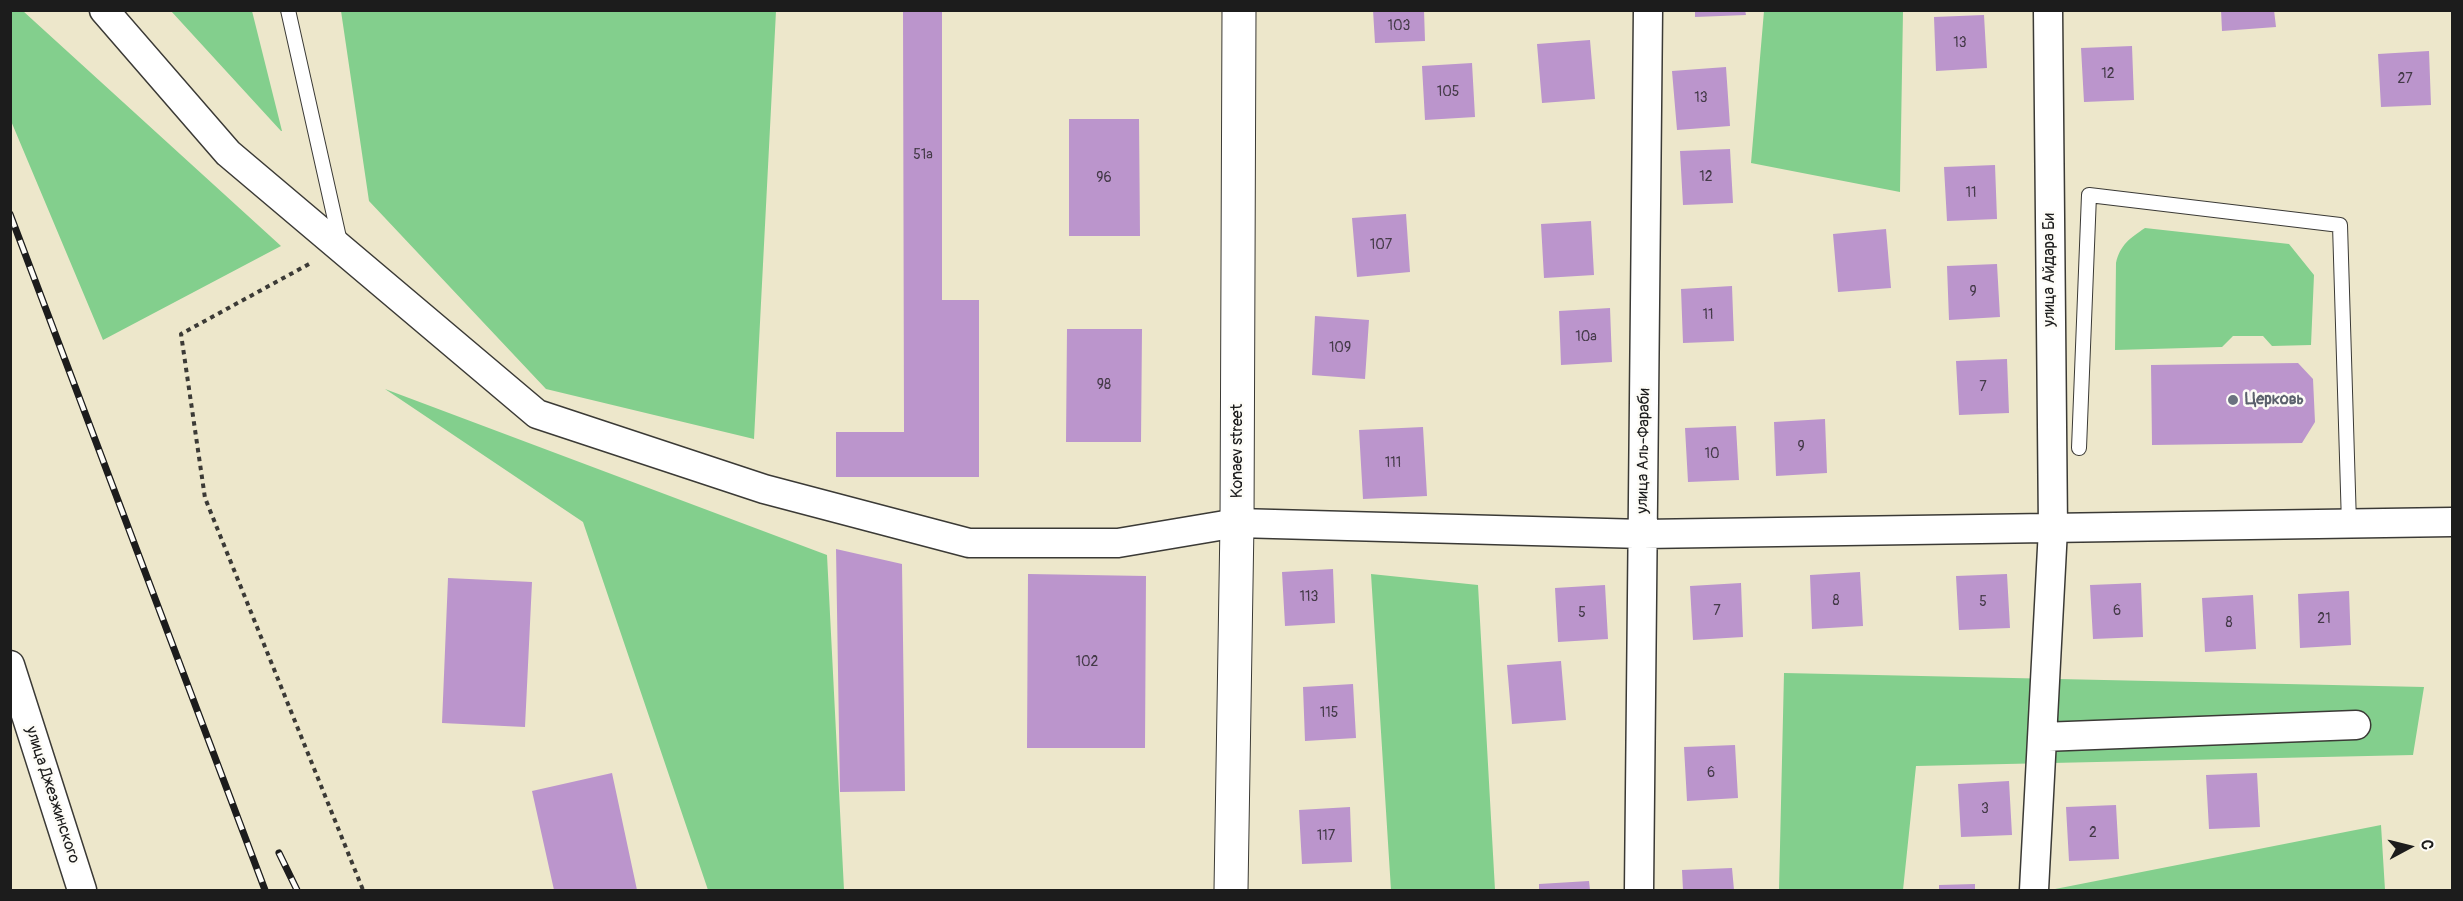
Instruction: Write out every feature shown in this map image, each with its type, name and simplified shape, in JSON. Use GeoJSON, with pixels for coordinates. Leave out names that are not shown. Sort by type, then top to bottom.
{"type":"FeatureCollection","features":[{"type":"Feature","properties":{"kind":"main road","name":"Konaev street"},"geometry":{"type":"LineString","coordinates":[[1231,891],[1238,523],[1239,10]]}},
{"type":"Feature","properties":{"kind":"street"},"geometry":{"type":"LineString","coordinates":[[104,10],[228,153],[537,414],[764,489],[969,543],[1118,543],[1238,523],[1643,534],[2452,522]]}},
{"type":"Feature","properties":{"kind":"street","name":"улица Аль-Фараби"},"geometry":{"type":"LineString","coordinates":[[1639,891],[1648,10]]}},
{"type":"Feature","properties":{"kind":"street","name":"улица Айдара Би"},"geometry":{"type":"LineString","coordinates":[[2034,891],[2053,529],[2048,10]]}},
{"type":"Feature","properties":{"kind":"street","name":"улица Джезжинского"},"geometry":{"type":"LineString","coordinates":[[10,665],[82,891]]}},
{"type":"Feature","properties":{"kind":"street"},"geometry":{"type":"LineString","coordinates":[[2042,737],[2356,725]]}},
{"type":"Feature","properties":{"kind":"lane"},"geometry":{"type":"LineString","coordinates":[[288,10],[341,247]]}},
{"type":"Feature","properties":{"kind":"lane"},"geometry":{"type":"LineString","coordinates":[[2079,448],[2090,195],[2340,225],[2349,524]]}},
{"type":"Feature","properties":{"kind":"path"},"geometry":{"type":"LineString","coordinates":[[341,247],[181,334],[205,498],[363,891]]}},
{"type":"Feature","properties":{"kind":"green space"},"geometry":{"type":"Polygon","coordinates":[[[10,11],[23,11],[281,246],[103,340],[11,121],[10,11]]]}},
{"type":"Feature","properties":{"kind":"green space"},"geometry":{"type":"Polygon","coordinates":[[[171,11],[252,11],[282,131],[281,131],[171,11]]]}},
{"type":"Feature","properties":{"kind":"green space"},"geometry":{"type":"Polygon","coordinates":[[[341,11],[776,11],[754,439],[546,389],[369,201],[341,11]]]}},
{"type":"Feature","properties":{"kind":"green space"},"geometry":{"type":"Polygon","coordinates":[[[1764,11],[1903,11],[1900,192],[1751,163],[1764,11]]]}},
{"type":"Feature","properties":{"kind":"green space"},"geometry":{"type":"Polygon","coordinates":[[[2145,228],[2289,244],[2314,275],[2311,345],[2272,346],[2263,336],[2233,336],[2222,347],[2115,350],[2116,263],[2126,243],[2145,228]]]}},
{"type":"Feature","properties":{"kind":"green space"},"geometry":{"type":"Polygon","coordinates":[[[385,389],[827,555],[844,890],[708,890],[583,522],[385,389]]]}},
{"type":"Feature","properties":{"kind":"green space"},"geometry":{"type":"Polygon","coordinates":[[[1371,574],[1478,585],[1495,890],[1391,890],[1371,574]]]}},
{"type":"Feature","properties":{"kind":"green space"},"geometry":{"type":"Polygon","coordinates":[[[1784,673],[2424,687],[2413,755],[1916,766],[1903,890],[1779,890],[1784,673]]]}},
{"type":"Feature","properties":{"kind":"green space"},"geometry":{"type":"Polygon","coordinates":[[[2381,825],[2385,890],[2050,890],[2381,825]]]}},
{"type":"Feature","properties":{"kind":"building"},"geometry":{"type":"Polygon","coordinates":[[[903,10],[942,10],[942,300],[979,300],[979,477],[836,477],[836,432],[904,432],[903,10]]]}},
{"type":"Feature","properties":{"kind":"building"},"geometry":{"type":"Polygon","coordinates":[[[1373,10],[1424,10],[1425,41],[1375,43],[1373,10]]]}},
{"type":"Feature","properties":{"kind":"building"},"geometry":{"type":"Polygon","coordinates":[[[1695,10],[1745,10],[1746,15],[1695,17],[1695,10]]]}},
{"type":"Feature","properties":{"kind":"building"},"geometry":{"type":"Polygon","coordinates":[[[2221,10],[2274,10],[2276,27],[2222,31],[2221,10]]]}},
{"type":"Feature","properties":{"kind":"building"},"geometry":{"type":"Polygon","coordinates":[[[1984,15],[1987,68],[1936,71],[1934,17],[1984,15]]]}},
{"type":"Feature","properties":{"kind":"building"},"geometry":{"type":"Polygon","coordinates":[[[1590,40],[1595,99],[1542,103],[1537,44],[1590,40]]]}},
{"type":"Feature","properties":{"kind":"building"},"geometry":{"type":"Polygon","coordinates":[[[2132,46],[2134,100],[2084,102],[2081,48],[2132,46]]]}},
{"type":"Feature","properties":{"kind":"building"},"geometry":{"type":"Polygon","coordinates":[[[2429,51],[2431,105],[2381,107],[2378,54],[2429,51]]]}},
{"type":"Feature","properties":{"kind":"building"},"geometry":{"type":"Polygon","coordinates":[[[1472,63],[1475,117],[1425,120],[1422,66],[1472,63]]]}},
{"type":"Feature","properties":{"kind":"building"},"geometry":{"type":"Polygon","coordinates":[[[1726,67],[1730,126],[1677,130],[1672,71],[1726,67]]]}},
{"type":"Feature","properties":{"kind":"building"},"geometry":{"type":"Polygon","coordinates":[[[1069,119],[1139,119],[1140,236],[1069,236],[1069,119]]]}},
{"type":"Feature","properties":{"kind":"building"},"geometry":{"type":"Polygon","coordinates":[[[1730,149],[1733,203],[1683,205],[1680,151],[1730,149]]]}},
{"type":"Feature","properties":{"kind":"building"},"geometry":{"type":"Polygon","coordinates":[[[1995,165],[1997,219],[1947,221],[1944,167],[1995,165]]]}},
{"type":"Feature","properties":{"kind":"building"},"geometry":{"type":"Polygon","coordinates":[[[1406,214],[1410,272],[1357,277],[1352,218],[1406,214]]]}},
{"type":"Feature","properties":{"kind":"building"},"geometry":{"type":"Polygon","coordinates":[[[1591,221],[1594,275],[1544,278],[1541,224],[1591,221]]]}},
{"type":"Feature","properties":{"kind":"building"},"geometry":{"type":"Polygon","coordinates":[[[1886,229],[1891,288],[1838,292],[1833,234],[1886,229]]]}},
{"type":"Feature","properties":{"kind":"building"},"geometry":{"type":"Polygon","coordinates":[[[1997,264],[2000,317],[1949,320],[1947,266],[1997,264]]]}},
{"type":"Feature","properties":{"kind":"building"},"geometry":{"type":"Polygon","coordinates":[[[1732,286],[1734,341],[1683,343],[1681,289],[1732,286]]]}},
{"type":"Feature","properties":{"kind":"building"},"geometry":{"type":"Polygon","coordinates":[[[1610,308],[1612,362],[1561,365],[1559,311],[1610,308]]]}},
{"type":"Feature","properties":{"kind":"building"},"geometry":{"type":"Polygon","coordinates":[[[1315,316],[1369,320],[1365,379],[1312,375],[1315,316]]]}},
{"type":"Feature","properties":{"kind":"building"},"geometry":{"type":"Polygon","coordinates":[[[1067,329],[1142,329],[1141,442],[1066,442],[1067,329]]]}},
{"type":"Feature","properties":{"kind":"building"},"geometry":{"type":"Polygon","coordinates":[[[2007,359],[2009,413],[1959,415],[1956,361],[2007,359]]]}},
{"type":"Feature","properties":{"kind":"building","name":"Церковь"},"geometry":{"type":"Polygon","coordinates":[[[2298,363],[2313,379],[2315,422],[2302,443],[2152,445],[2151,365],[2298,363]]]}},
{"type":"Feature","properties":{"kind":"building"},"geometry":{"type":"Polygon","coordinates":[[[1825,419],[1827,473],[1776,476],[1774,422],[1825,419]]]}},
{"type":"Feature","properties":{"kind":"building"},"geometry":{"type":"Polygon","coordinates":[[[1736,426],[1739,480],[1688,482],[1685,428],[1736,426]]]}},
{"type":"Feature","properties":{"kind":"building"},"geometry":{"type":"Polygon","coordinates":[[[1423,427],[1427,496],[1363,499],[1359,430],[1423,427]]]}},
{"type":"Feature","properties":{"kind":"building"},"geometry":{"type":"Polygon","coordinates":[[[836,549],[902,564],[905,791],[840,792],[836,549]]]}},
{"type":"Feature","properties":{"kind":"building"},"geometry":{"type":"Polygon","coordinates":[[[1333,569],[1335,623],[1285,626],[1282,572],[1333,569]]]}},
{"type":"Feature","properties":{"kind":"building"},"geometry":{"type":"Polygon","coordinates":[[[1860,572],[1863,626],[1812,629],[1810,575],[1860,572]]]}},
{"type":"Feature","properties":{"kind":"building"},"geometry":{"type":"Polygon","coordinates":[[[1028,574],[1146,576],[1145,748],[1027,748],[1028,574]]]}},
{"type":"Feature","properties":{"kind":"building"},"geometry":{"type":"Polygon","coordinates":[[[2007,574],[2010,628],[1959,630],[1956,576],[2007,574]]]}},
{"type":"Feature","properties":{"kind":"building"},"geometry":{"type":"Polygon","coordinates":[[[448,578],[532,582],[525,727],[442,723],[448,578]]]}},
{"type":"Feature","properties":{"kind":"building"},"geometry":{"type":"Polygon","coordinates":[[[1741,583],[1743,637],[1693,640],[1690,586],[1741,583]]]}},
{"type":"Feature","properties":{"kind":"building"},"geometry":{"type":"Polygon","coordinates":[[[2141,583],[2143,637],[2093,639],[2090,585],[2141,583]]]}},
{"type":"Feature","properties":{"kind":"building"},"geometry":{"type":"Polygon","coordinates":[[[1605,585],[1608,639],[1558,642],[1555,588],[1605,585]]]}},
{"type":"Feature","properties":{"kind":"building"},"geometry":{"type":"Polygon","coordinates":[[[2349,591],[2351,645],[2300,648],[2298,594],[2349,591]]]}},
{"type":"Feature","properties":{"kind":"building"},"geometry":{"type":"Polygon","coordinates":[[[2253,595],[2256,649],[2205,652],[2202,598],[2253,595]]]}},
{"type":"Feature","properties":{"kind":"building"},"geometry":{"type":"Polygon","coordinates":[[[1561,661],[1566,720],[1512,724],[1507,665],[1561,661]]]}},
{"type":"Feature","properties":{"kind":"building"},"geometry":{"type":"Polygon","coordinates":[[[1353,684],[1356,738],[1305,741],[1303,687],[1353,684]]]}},
{"type":"Feature","properties":{"kind":"building"},"geometry":{"type":"Polygon","coordinates":[[[1735,745],[1738,798],[1687,801],[1684,747],[1735,745]]]}},
{"type":"Feature","properties":{"kind":"building"},"geometry":{"type":"Polygon","coordinates":[[[612,773],[637,890],[554,890],[532,791],[612,773]]]}},
{"type":"Feature","properties":{"kind":"building"},"geometry":{"type":"Polygon","coordinates":[[[2257,773],[2260,827],[2209,829],[2206,775],[2257,773]]]}},
{"type":"Feature","properties":{"kind":"building"},"geometry":{"type":"Polygon","coordinates":[[[2009,781],[2012,835],[1961,837],[1958,784],[2009,781]]]}},
{"type":"Feature","properties":{"kind":"building"},"geometry":{"type":"Polygon","coordinates":[[[2116,805],[2119,859],[2069,861],[2066,807],[2116,805]]]}},
{"type":"Feature","properties":{"kind":"building"},"geometry":{"type":"Polygon","coordinates":[[[1350,807],[1352,862],[1302,864],[1299,810],[1350,807]]]}},
{"type":"Feature","properties":{"kind":"building"},"geometry":{"type":"Polygon","coordinates":[[[1732,868],[1734,890],[1683,890],[1682,870],[1732,868]]]}},
{"type":"Feature","properties":{"kind":"building"},"geometry":{"type":"Polygon","coordinates":[[[1589,881],[1590,890],[1539,890],[1539,884],[1589,881]]]}},
{"type":"Feature","properties":{"kind":"building"},"geometry":{"type":"Polygon","coordinates":[[[1975,884],[1975,890],[1939,890],[1939,885],[1975,884]]]}},
{"type":"Feature","properties":{"kind":"railway"},"geometry":{"type":"LineString","coordinates":[[10,214],[265,890]]}},
{"type":"Feature","properties":{"kind":"railway"},"geometry":{"type":"LineString","coordinates":[[279,853],[297,890]]}},
{"type":"Feature","properties":{"kind":"place","name":"Церковь"},"geometry":{"type":"Point","coordinates":[2233,400]}}]}
